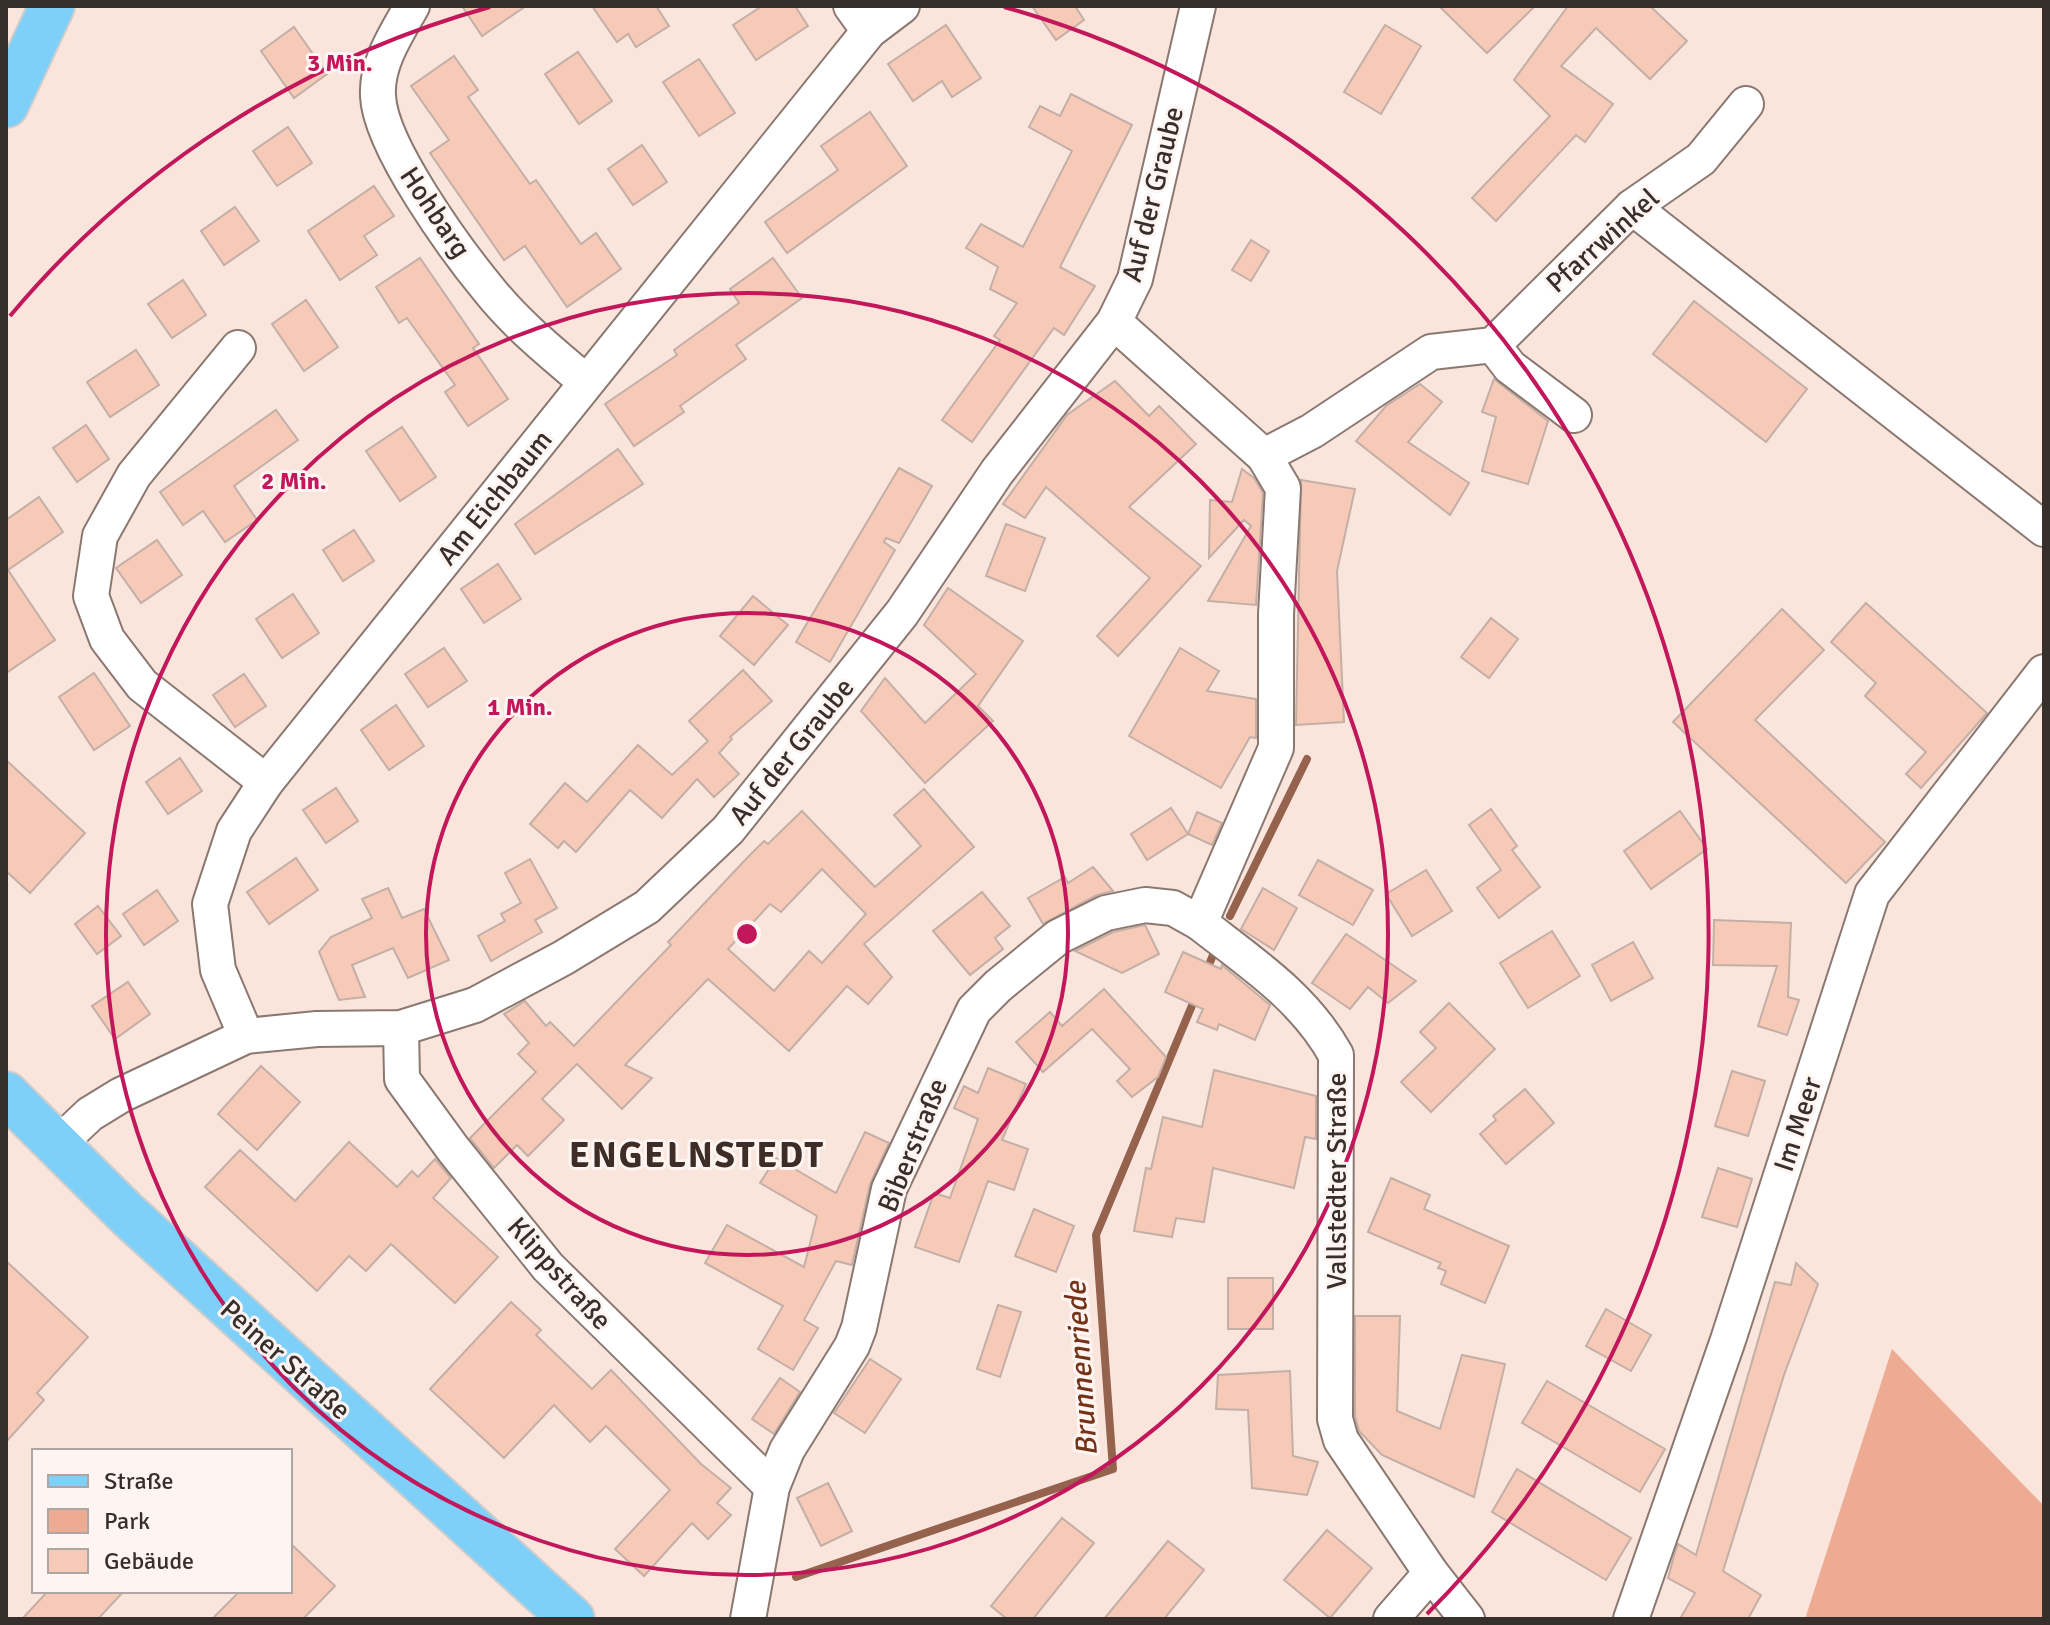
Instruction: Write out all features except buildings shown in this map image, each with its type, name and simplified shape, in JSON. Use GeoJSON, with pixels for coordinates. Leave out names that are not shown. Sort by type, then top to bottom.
{"type":"FeatureCollection","features":[{"type":"Feature","properties":{"kind":"main road"},"geometry":{"type":"LineString","coordinates":[[6,105],[52,6]]}},
{"type":"Feature","properties":{"kind":"main road","name":"Peiner Straße"},"geometry":{"type":"LineString","coordinates":[[6,1094],[56,1146],[572,1619]]}},
{"type":"Feature","properties":{"kind":"street","name":"Hohbarg"},"geometry":{"type":"LineString","coordinates":[[412,6],[384,59],[377,95],[396,151],[489,290],[532,336],[586,382]]}},
{"type":"Feature","properties":{"kind":"street","name":"Am Eichbaum"},"geometry":{"type":"LineString","coordinates":[[246,1036],[218,970],[210,904],[234,831],[266,782],[586,382],[860,18],[902,6]]}},
{"type":"Feature","properties":{"kind":"street","name":"Auf der Graube"},"geometry":{"type":"LineString","coordinates":[[56,1146],[90,1114],[121,1095],[246,1036],[317,1029],[401,1028],[475,1005],[563,958],[647,907],[728,830],[902,613],[997,472],[1114,322],[1135,279],[1198,6]]}},
{"type":"Feature","properties":{"kind":"street","name":"Pfarrwinkel"},"geometry":{"type":"LineString","coordinates":[[1493,345],[1632,207],[1701,159],[1746,104]]}},
{"type":"Feature","properties":{"kind":"street"},"geometry":{"type":"LineString","coordinates":[[1632,207],[2044,529]]}},
{"type":"Feature","properties":{"kind":"street"},"geometry":{"type":"LineString","coordinates":[[1114,322],[1264,456],[1283,488],[1276,614],[1276,748],[1200,923]]}},
{"type":"Feature","properties":{"kind":"street"},"geometry":{"type":"LineString","coordinates":[[1264,456],[1312,431],[1431,352],[1493,345],[1510,367],[1574,415]]}},
{"type":"Feature","properties":{"kind":"street"},"geometry":{"type":"LineString","coordinates":[[238,348],[134,475],[100,536],[91,596],[107,639],[142,685],[266,782]]}},
{"type":"Feature","properties":{"kind":"street","name":"Im Meer"},"geometry":{"type":"LineString","coordinates":[[1631,1619],[1728,1340],[1872,894],[2044,672]]}},
{"type":"Feature","properties":{"kind":"street","name":"Biberstraße"},"geometry":{"type":"LineString","coordinates":[[748,1619],[772,1487],[787,1450],[852,1346],[859,1328],[889,1189],[974,1010],[1058,937],[1106,913],[1145,905],[1159,906],[1173,908],[1200,923]]}},
{"type":"Feature","properties":{"kind":"street","name":"Vallstedter Straße"},"geometry":{"type":"LineString","coordinates":[[1200,923],[1293,996],[1319,1024],[1336,1055],[1335,1419],[1341,1440],[1431,1573],[1467,1619]]}},
{"type":"Feature","properties":{"kind":"street","name":"Klippstraße"},"geometry":{"type":"LineString","coordinates":[[401,1028],[402,1079],[453,1149],[548,1267],[772,1487]]}},
{"type":"Feature","properties":{"kind":"street"},"geometry":{"type":"LineString","coordinates":[[1391,1619],[1431,1573]]}},
{"type":"Feature","properties":{"kind":"green space"},"geometry":{"type":"Polygon","coordinates":[[[1892,1349],[2044,1506],[2044,1619],[1805,1619],[1892,1349]]]}},
{"type":"Feature","properties":{"kind":"waterway","name":"Brunnenriede"},"geometry":{"type":"LineString","coordinates":[[1230,916],[1307,759]]}},
{"type":"Feature","properties":{"kind":"waterway","name":"Brunnenriede"},"geometry":{"type":"LineString","coordinates":[[1206,972],[1213,955]]}},
{"type":"Feature","properties":{"kind":"waterway","name":"Brunnenriede"},"geometry":{"type":"LineString","coordinates":[[796,1577],[1113,1469],[1096,1235],[1196,996]]}},
{"type":"Feature","properties":{"kind":"district","name":"ENGELNSTEDT"},"geometry":{"type":"Point","coordinates":[697,1154]}}]}
